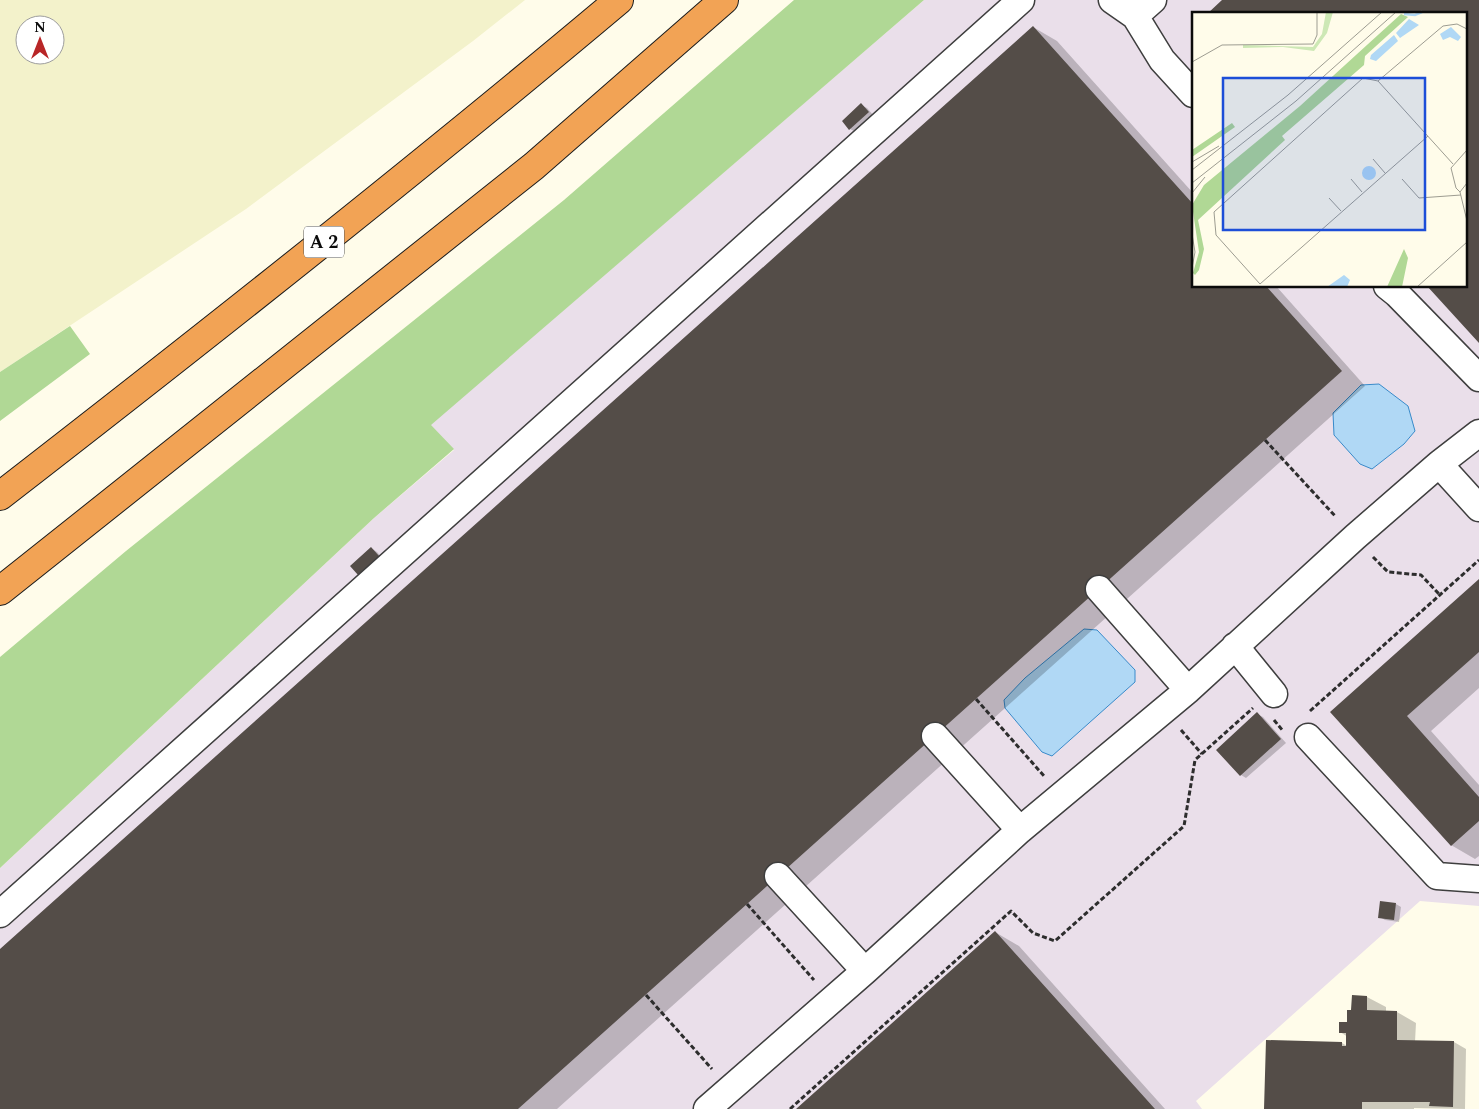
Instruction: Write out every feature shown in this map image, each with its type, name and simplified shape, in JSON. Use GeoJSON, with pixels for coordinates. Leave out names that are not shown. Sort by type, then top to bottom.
{"type":"FeatureCollection","features":[{"type":"Feature","properties":{"kind":"highway","name":"A 2"},"geometry":{"type":"LineString","coordinates":[[0,496],[12,482],[322,244],[474,122],[619,0]]}},
{"type":"Feature","properties":{"kind":"highway"},"geometry":{"type":"LineString","coordinates":[[0,591],[534,166],[724,0]]}},
{"type":"Feature","properties":{"kind":"lane"},"geometry":{"type":"LineString","coordinates":[[0,914],[1021,0]]}},
{"type":"Feature","properties":{"kind":"lane"},"geometry":{"type":"LineString","coordinates":[[1112,0],[1144,8],[1162,60],[1192,93]]}},
{"type":"Feature","properties":{"kind":"lane"},"geometry":{"type":"LineString","coordinates":[[1390,288],[1479,378]]}},
{"type":"Feature","properties":{"kind":"lane"},"geometry":{"type":"LineString","coordinates":[[707,1109],[865,971],[1020,830],[1188,690],[1355,537],[1479,433]]}},
{"type":"Feature","properties":{"kind":"lane"},"geometry":{"type":"LineString","coordinates":[[1440,464],[1479,508]]}},
{"type":"Feature","properties":{"kind":"lane"},"geometry":{"type":"LineString","coordinates":[[1099,589],[1188,690]]}},
{"type":"Feature","properties":{"kind":"lane"},"geometry":{"type":"LineString","coordinates":[[1235,646],[1267,704]]}},
{"type":"Feature","properties":{"kind":"lane"},"geometry":{"type":"LineString","coordinates":[[1300,728],[1437,876],[1479,879]]}},
{"type":"Feature","properties":{"kind":"lane"},"geometry":{"type":"LineString","coordinates":[[935,736],[1020,830]]}},
{"type":"Feature","properties":{"kind":"lane"},"geometry":{"type":"LineString","coordinates":[[778,876],[865,971]]}},
{"type":"Feature","properties":{"kind":"path"},"geometry":{"type":"LineString","coordinates":[[790,1109],[1011,910],[1033,933],[1055,941],[1184,826],[1195,760],[1267,704],[1300,728],[1479,560]]}},
{"type":"Feature","properties":{"kind":"path"},"geometry":{"type":"LineString","coordinates":[[976,699],[1049,781]]}},
{"type":"Feature","properties":{"kind":"path"},"geometry":{"type":"LineString","coordinates":[[1163,710],[1202,754]]}},
{"type":"Feature","properties":{"kind":"path"},"geometry":{"type":"LineString","coordinates":[[747,904],[831,999]]}},
{"type":"Feature","properties":{"kind":"path"},"geometry":{"type":"LineString","coordinates":[[646,995],[729,1088]]}},
{"type":"Feature","properties":{"kind":"shaded area"},"geometry":{"type":"Polygon","coordinates":[[[924,0],[1479,0],[1479,906],[1420,901],[1196,1101],[1202,1109],[0,1109],[0,868],[374,518],[454,450],[430,425],[924,0]]]}},
{"type":"Feature","properties":{"kind":"green space"},"geometry":{"type":"Polygon","coordinates":[[[0,0],[525,0],[473,41],[246,209],[0,372],[0,0]]]}},
{"type":"Feature","properties":{"kind":"green space"},"geometry":{"type":"Polygon","coordinates":[[[794,0],[924,0],[431,425],[454,449],[374,518],[0,868],[0,657],[126,551],[564,200],[794,0]]]}},
{"type":"Feature","properties":{"kind":"green space"},"geometry":{"type":"Polygon","coordinates":[[[70,326],[90,354],[0,421],[0,372],[70,326]]]}},
{"type":"Feature","properties":{"kind":"water"},"geometry":{"type":"Polygon","coordinates":[[[1379,384],[1408,406],[1415,431],[1404,444],[1372,469],[1360,464],[1334,435],[1333,413],[1361,385],[1379,384]]]}},
{"type":"Feature","properties":{"kind":"water"},"geometry":{"type":"Polygon","coordinates":[[[1084,629],[1097,630],[1135,670],[1135,682],[1052,756],[1042,752],[1005,708],[1004,700],[1025,678],[1084,629]]]}},
{"type":"Feature","properties":{"kind":"building"},"geometry":{"type":"Polygon","coordinates":[[[1222,0],[1479,0],[1479,343],[1429,288],[1466,288],[1466,12],[1209,12],[1222,0]]]}},
{"type":"Feature","properties":{"kind":"building"},"geometry":{"type":"Polygon","coordinates":[[[1033,26],[1192,203],[1192,288],[1268,288],[1342,371],[518,1109],[0,1109],[0,949],[1033,26]]]}},
{"type":"Feature","properties":{"kind":"building"},"geometry":{"type":"Polygon","coordinates":[[[861,103],[869,112],[849,130],[842,121],[861,103]]]}},
{"type":"Feature","properties":{"kind":"building"},"geometry":{"type":"Polygon","coordinates":[[[371,547],[379,556],[358,575],[350,566],[371,547]]]}},
{"type":"Feature","properties":{"kind":"building"},"geometry":{"type":"Polygon","coordinates":[[[1479,579],[1479,652],[1407,716],[1479,797],[1479,821],[1451,846],[1330,712],[1479,579]]]}},
{"type":"Feature","properties":{"kind":"building"},"geometry":{"type":"Polygon","coordinates":[[[1257,712],[1281,739],[1240,776],[1216,750],[1257,712]]]}},
{"type":"Feature","properties":{"kind":"building"},"geometry":{"type":"Polygon","coordinates":[[[1380,901],[1396,903],[1394,920],[1378,918],[1380,901]]]}},
{"type":"Feature","properties":{"kind":"building"},"geometry":{"type":"Polygon","coordinates":[[[995,931],[1155,1109],[796,1109],[995,931]]]}},
{"type":"Feature","properties":{"kind":"building"},"geometry":{"type":"Polygon","coordinates":[[[1352,995],[1367,996],[1367,1010],[1397,1011],[1397,1040],[1454,1041],[1453,1107],[1429,1106],[1430,1102],[1362,1102],[1362,1109],[1264,1109],[1266,1040],[1342,1042],[1342,1046],[1346,1046],[1346,1033],[1339,1033],[1339,1022],[1347,1022],[1347,1010],[1351,1010],[1352,995]]]}}]}
